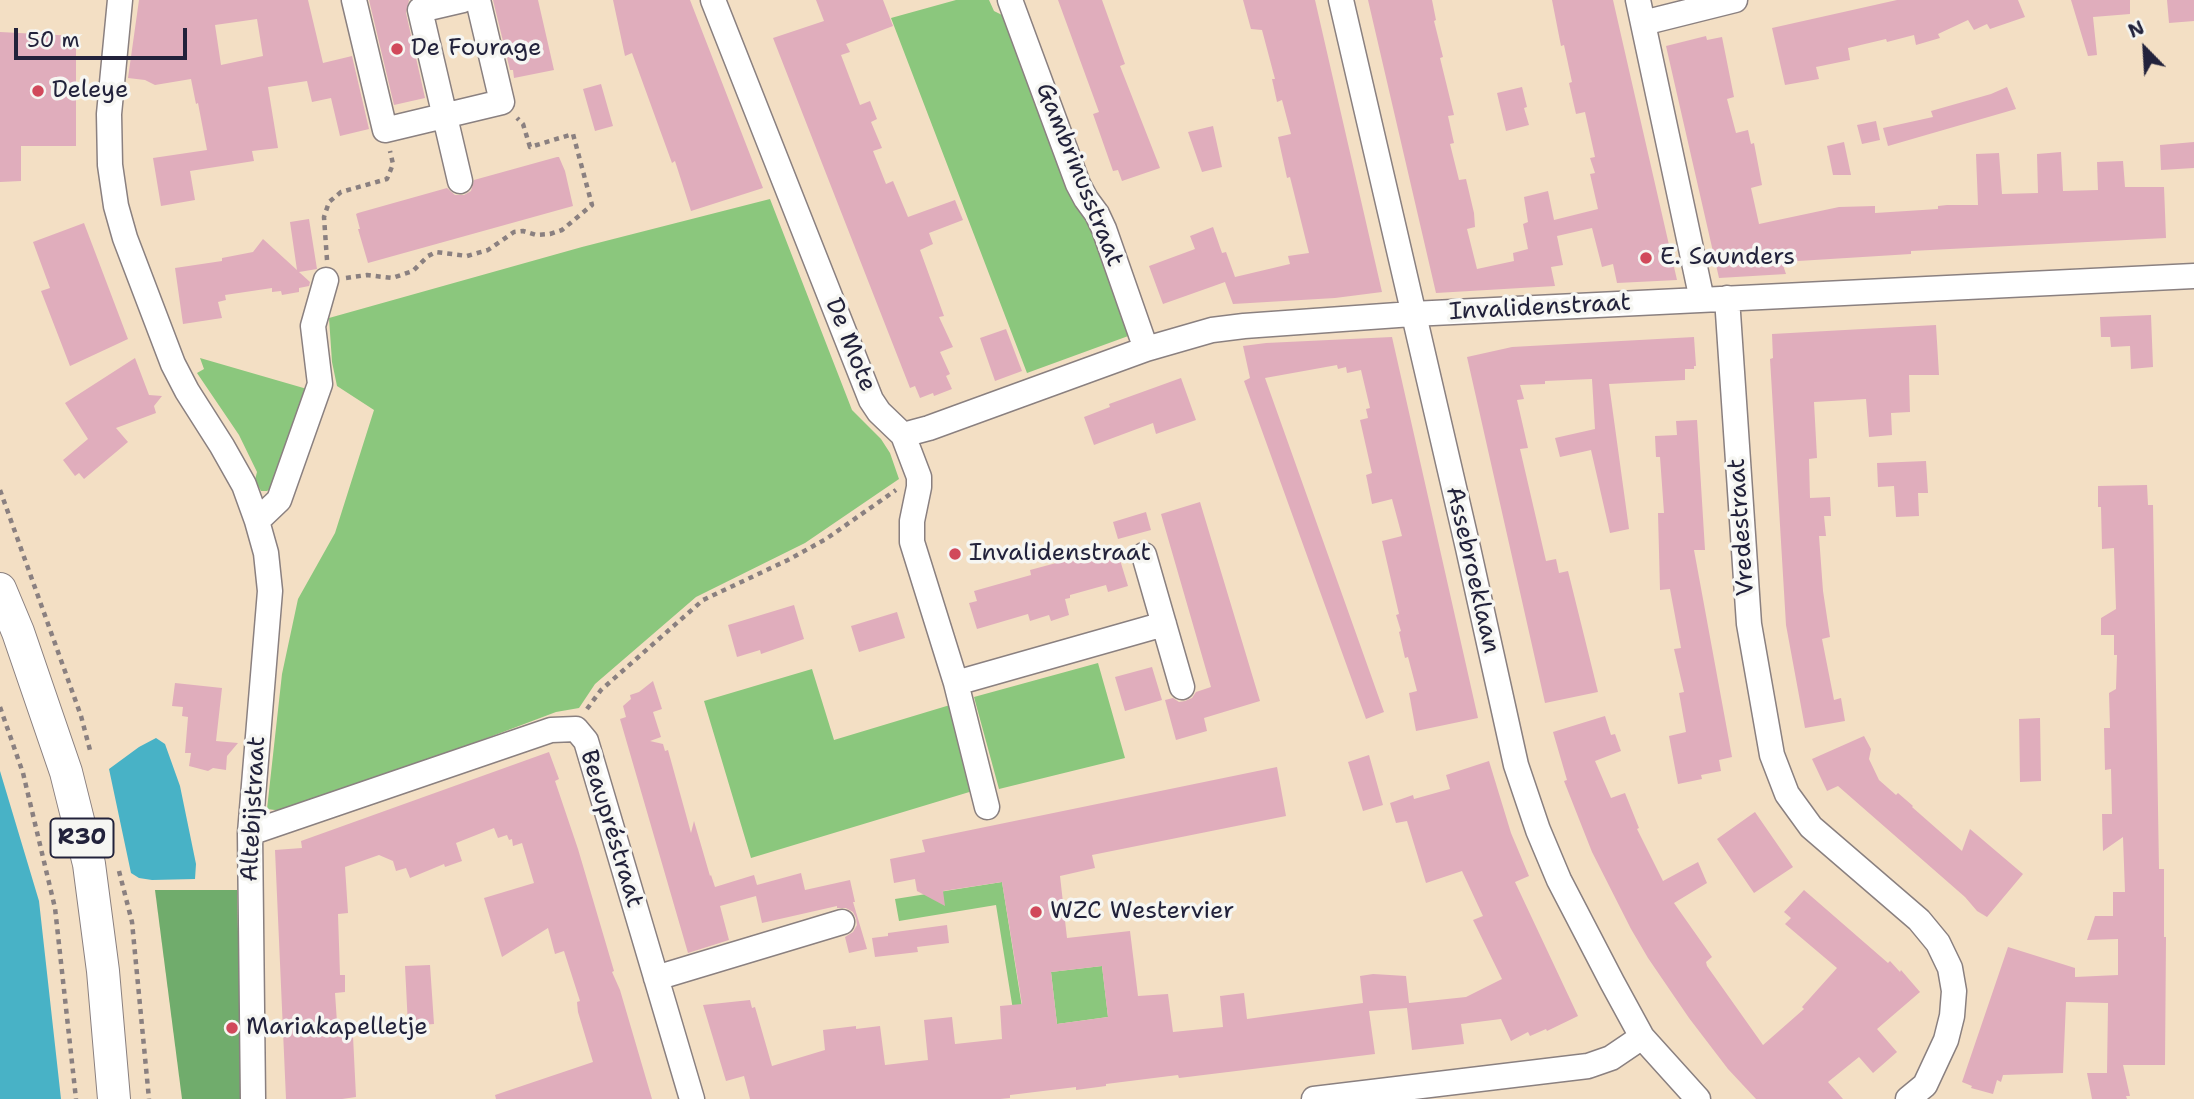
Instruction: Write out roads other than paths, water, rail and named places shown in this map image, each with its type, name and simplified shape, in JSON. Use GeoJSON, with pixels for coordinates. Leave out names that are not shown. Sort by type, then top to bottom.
{"type":"FeatureCollection","features":[{"type":"Feature","properties":{"kind":"main road","name":"R30"},"geometry":{"type":"LineString","coordinates":[[0,589],[18,632],[66,772],[89,864],[103,971],[114,1099]]}},
{"type":"Feature","properties":{"kind":"street","name":"Altebijstraat"},"geometry":{"type":"LineString","coordinates":[[120,0],[109,114],[110,165],[116,206],[125,238],[173,364],[244,485],[266,553],[270,591],[250,833],[253,1099]]}},
{"type":"Feature","properties":{"kind":"street"},"geometry":{"type":"LineString","coordinates":[[354,0],[385,130],[502,103],[478,0]]}},
{"type":"Feature","properties":{"kind":"street"},"geometry":{"type":"LineString","coordinates":[[460,181],[420,9],[463,0]]}},
{"type":"Feature","properties":{"kind":"street","name":"De Mote"},"geometry":{"type":"LineString","coordinates":[[713,0],[871,400],[879,412],[904,435],[919,477],[912,521],[912,542],[956,683],[987,807]]}},
{"type":"Feature","properties":{"kind":"street","name":"Gambrinusstraat"},"geometry":{"type":"LineString","coordinates":[[1010,0],[1078,184],[1104,229],[1146,349]]}},
{"type":"Feature","properties":{"kind":"street","name":"Assebroeklaan"},"geometry":{"type":"LineString","coordinates":[[1341,0],[1516,765],[1538,830],[1559,880],[1643,1037],[1698,1099]]}},
{"type":"Feature","properties":{"kind":"street"},"geometry":{"type":"LineString","coordinates":[[1702,300],[1641,12],[1735,0]]}},
{"type":"Feature","properties":{"kind":"street","name":"Invalidenstraat"},"geometry":{"type":"LineString","coordinates":[[904,435],[1146,349],[1212,330],[1244,326],[1412,314],[2194,276]]}},
{"type":"Feature","properties":{"kind":"street"},"geometry":{"type":"LineString","coordinates":[[257,520],[279,500],[320,384],[313,326],[326,280]]}},
{"type":"Feature","properties":{"kind":"street","name":"Vredestraat"},"geometry":{"type":"LineString","coordinates":[[1727,298],[1749,624],[1772,755],[1787,794],[1811,827],[1919,920],[1938,943],[1950,968],[1954,991],[1946,1040],[1925,1085],[1908,1099]]}},
{"type":"Feature","properties":{"kind":"street"},"geometry":{"type":"LineString","coordinates":[[1144,555],[1182,687]]}},
{"type":"Feature","properties":{"kind":"street"},"geometry":{"type":"LineString","coordinates":[[956,683],[1164,624]]}},
{"type":"Feature","properties":{"kind":"street","name":"Beaupréstraat"},"geometry":{"type":"LineString","coordinates":[[250,833],[551,730],[576,729],[586,741],[692,1099]]}},
{"type":"Feature","properties":{"kind":"street"},"geometry":{"type":"LineString","coordinates":[[656,978],[842,922]]}},
{"type":"Feature","properties":{"kind":"street"},"geometry":{"type":"LineString","coordinates":[[1314,1099],[1588,1066],[1611,1058],[1643,1037]]}},
{"type":"Feature","properties":{"kind":"water"},"geometry":{"type":"Polygon","coordinates":[[[156,738],[165,744],[180,786],[196,864],[195,879],[152,880],[139,878],[131,873],[109,769],[156,738]]]}},
{"type":"Feature","properties":{"kind":"water"},"geometry":{"type":"Polygon","coordinates":[[[0,771],[39,901],[61,1099],[0,1099],[0,771]]]}},
{"type":"Feature","properties":{"kind":"place","name":"De Fourage"},"geometry":{"type":"Point","coordinates":[397,49]}},
{"type":"Feature","properties":{"kind":"place","name":"Deleye"},"geometry":{"type":"Point","coordinates":[38,91]}},
{"type":"Feature","properties":{"kind":"place","name":"E. Saunders"},"geometry":{"type":"Point","coordinates":[1646,258]}},
{"type":"Feature","properties":{"kind":"place","name":"Invalidenstraat"},"geometry":{"type":"Point","coordinates":[955,554]}},
{"type":"Feature","properties":{"kind":"place","name":"WZC Westervier"},"geometry":{"type":"Point","coordinates":[1036,912]}},
{"type":"Feature","properties":{"kind":"place","name":"Mariakapelletje"},"geometry":{"type":"Point","coordinates":[232,1028]}}]}
